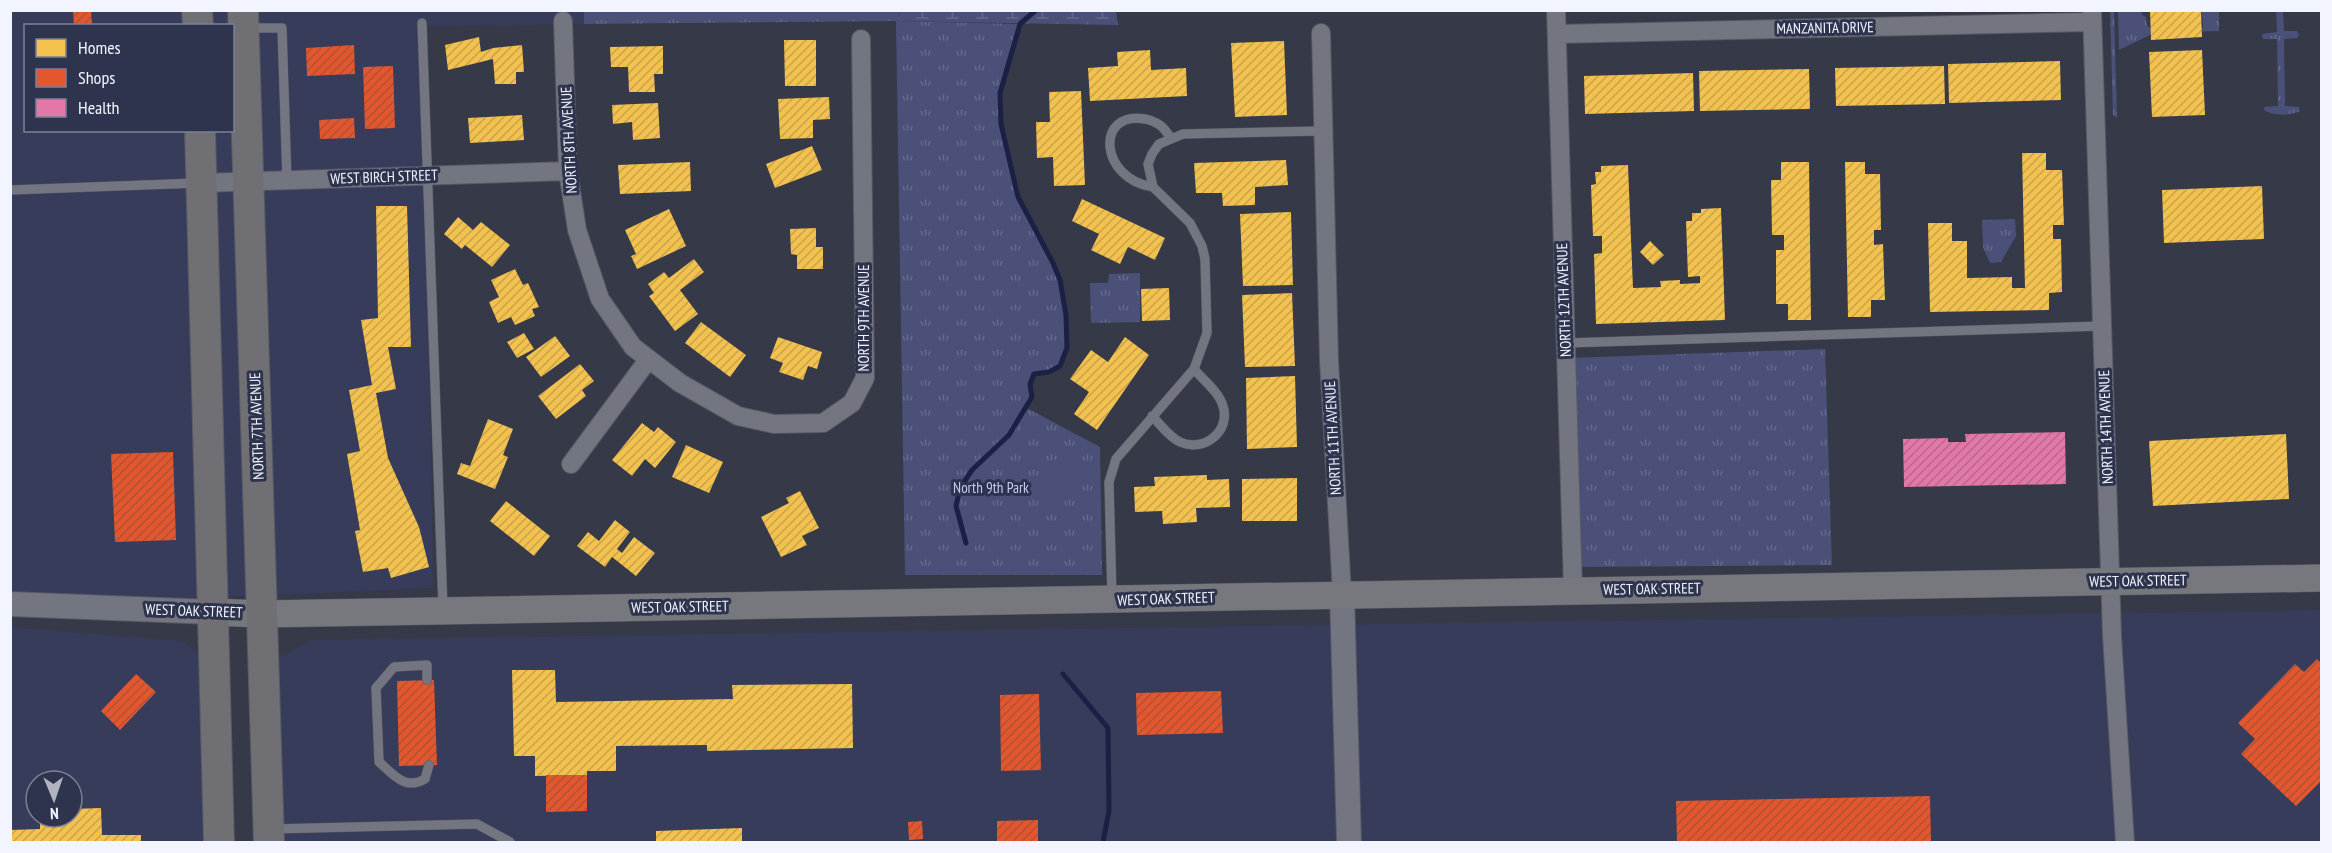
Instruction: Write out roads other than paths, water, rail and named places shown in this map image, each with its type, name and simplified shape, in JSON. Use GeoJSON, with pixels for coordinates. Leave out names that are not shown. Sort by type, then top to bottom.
{"type":"FeatureCollection","features":[{"type":"Feature","properties":{"kind":"main road","name":"NORTH 7TH AVENUE"},"geometry":{"type":"LineString","coordinates":[[243,19],[269,836]]}},
{"type":"Feature","properties":{"kind":"main road"},"geometry":{"type":"LineString","coordinates":[[200,132],[212,612],[221,836]]}},
{"type":"Feature","properties":{"kind":"main road","name":"WEST OAK STREET"},"geometry":{"type":"LineString","coordinates":[[212,612],[262,614],[2322,578]]}},
{"type":"Feature","properties":{"kind":"street","name":"NORTH 12TH AVENUE"},"geometry":{"type":"LineString","coordinates":[[1556,10],[1573,590]]}},
{"type":"Feature","properties":{"kind":"street","name":"MANZANITA DRIVE"},"geometry":{"type":"LineString","coordinates":[[1557,34],[2092,16]]}},
{"type":"Feature","properties":{"kind":"street","name":"NORTH 14TH AVENUE"},"geometry":{"type":"LineString","coordinates":[[2092,16],[2110,582],[2125,843]]}},
{"type":"Feature","properties":{"kind":"street","name":"NORTH 8TH AVENUE"},"geometry":{"type":"LineString","coordinates":[[563,21],[568,171],[577,230],[600,299],[633,347],[648,360]]}},
{"type":"Feature","properties":{"kind":"street","name":"NORTH 11TH AVENUE"},"geometry":{"type":"LineString","coordinates":[[1321,33],[1329,360],[1342,594],[1349,843]]}},
{"type":"Feature","properties":{"kind":"street","name":"NORTH 9TH AVENUE"},"geometry":{"type":"LineString","coordinates":[[648,360],[680,383],[738,416],[774,424],[823,423],[852,403],[865,378],[861,39]]}},
{"type":"Feature","properties":{"kind":"street","name":"WEST BIRCH STREET"},"geometry":{"type":"LineString","coordinates":[[201,183],[568,171]]}},
{"type":"Feature","properties":{"kind":"street"},"geometry":{"type":"LineString","coordinates":[[572,464],[648,360]]}},
{"type":"Feature","properties":{"kind":"street","name":"WEST OAK STREET"},"geometry":{"type":"LineString","coordinates":[[10,604],[212,612]]}},
{"type":"Feature","properties":{"kind":"lane"},"geometry":{"type":"LineString","coordinates":[[243,19],[282,28],[286,181]]}},
{"type":"Feature","properties":{"kind":"lane"},"geometry":{"type":"LineString","coordinates":[[422,23],[443,611]]}},
{"type":"Feature","properties":{"kind":"lane"},"geometry":{"type":"LineString","coordinates":[[1153,187],[1141,185],[1122,174],[1109,153],[1111,135],[1124,121],[1142,118],[1164,127],[1170,137]]}},
{"type":"Feature","properties":{"kind":"lane"},"geometry":{"type":"LineString","coordinates":[[1112,600],[1109,482],[1116,459],[1194,369],[1207,333],[1205,259],[1197,234],[1190,223],[1153,187],[1148,164],[1159,144],[1170,137],[1183,134],[1322,131]]}},
{"type":"Feature","properties":{"kind":"lane"},"geometry":{"type":"LineString","coordinates":[[10,190],[201,183]]}},
{"type":"Feature","properties":{"kind":"lane"},"geometry":{"type":"LineString","coordinates":[[1566,343],[2102,326]]}},
{"type":"Feature","properties":{"kind":"lane"},"geometry":{"type":"LineString","coordinates":[[1152,416],[1182,443],[1201,445],[1218,434],[1224,416],[1223,407],[1219,398],[1194,369]]}},
{"type":"Feature","properties":{"kind":"lane"},"geometry":{"type":"LineString","coordinates":[[427,680],[427,665],[394,667],[376,688],[379,762],[402,783],[417,784],[425,779],[429,765]]}},
{"type":"Feature","properties":{"kind":"lane"},"geometry":{"type":"LineString","coordinates":[[269,836],[477,824],[510,843]]}},
{"type":"Feature","properties":{"kind":"waterway"},"geometry":{"type":"LineString","coordinates":[[966,543],[956,506],[960,488],[972,470],[1009,435],[1032,397],[1030,384],[1034,374],[1049,372],[1060,366],[1067,348],[1066,315],[1060,280],[1018,197],[1001,124],[1000,93],[1020,24],[1036,10]]}},
{"type":"Feature","properties":{"kind":"waterway"},"geometry":{"type":"LineString","coordinates":[[1063,674],[1108,728],[1109,811],[1103,842]]}},
{"type":"Feature","properties":{"kind":"park label","name":"North 9th Park"},"geometry":{"type":"Point","coordinates":[991,488]}}]}
